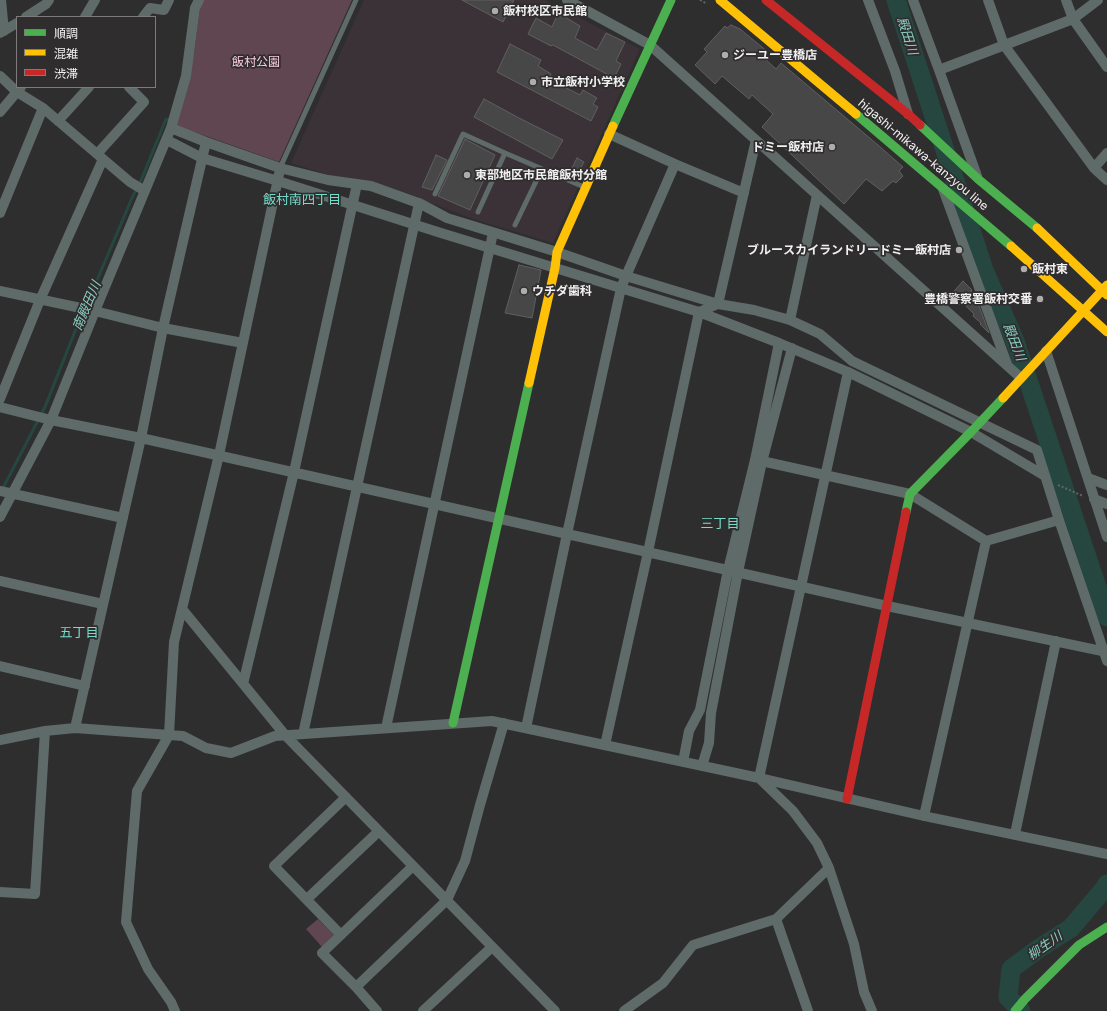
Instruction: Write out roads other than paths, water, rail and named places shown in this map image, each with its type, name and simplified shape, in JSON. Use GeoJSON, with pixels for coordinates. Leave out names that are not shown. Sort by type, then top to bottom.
{"type":"FeatureCollection","features":[{"type":"Feature","properties":{"kind":"street"},"geometry":{"type":"LineString","coordinates":[[1,0],[2,32],[16,24]]}},
{"type":"Feature","properties":{"kind":"street"},"geometry":{"type":"LineString","coordinates":[[28,16],[46,4],[49,0]]}},
{"type":"Feature","properties":{"kind":"street"},"geometry":{"type":"LineString","coordinates":[[86,16],[95,0]]}},
{"type":"Feature","properties":{"kind":"street"},"geometry":{"type":"LineString","coordinates":[[144,16],[150,8],[164,10],[169,0]]}},
{"type":"Feature","properties":{"kind":"street"},"geometry":{"type":"LineString","coordinates":[[0,517],[7,492],[48,420],[92,310],[171,128],[186,76],[195,8],[199,0]]}},
{"type":"Feature","properties":{"kind":"street"},"geometry":{"type":"LineString","coordinates":[[567,0],[650,45],[1021,378]]}},
{"type":"Feature","properties":{"kind":"street"},"geometry":{"type":"LineString","coordinates":[[453,723],[555,268],[557,252],[609,134],[671,0]]}},
{"type":"Feature","properties":{"kind":"street","name":"higashi-mikawa-kanzyou line"},"geometry":{"type":"LineString","coordinates":[[720,0],[996,232],[1107,332]]}},
{"type":"Feature","properties":{"kind":"street","name":"higashi-mikawa-kanzyou line"},"geometry":{"type":"LineString","coordinates":[[766,0],[908,114],[975,177],[1031,223],[1105,290]]}},
{"type":"Feature","properties":{"kind":"street"},"geometry":{"type":"LineString","coordinates":[[868,0],[895,71],[908,114]]}},
{"type":"Feature","properties":{"kind":"street"},"geometry":{"type":"LineString","coordinates":[[913,0],[939,70],[975,177]]}},
{"type":"Feature","properties":{"kind":"street"},"geometry":{"type":"LineString","coordinates":[[988,0],[1004,45],[1094,168],[1107,180]]}},
{"type":"Feature","properties":{"kind":"street"},"geometry":{"type":"LineString","coordinates":[[1066,0],[1073,19],[1107,67]]}},
{"type":"Feature","properties":{"kind":"street"},"geometry":{"type":"LineString","coordinates":[[939,70],[1073,19],[1098,0]]}},
{"type":"Feature","properties":{"kind":"street"},"geometry":{"type":"LineString","coordinates":[[0,76],[16,87]]}},
{"type":"Feature","properties":{"kind":"street"},"geometry":{"type":"LineString","coordinates":[[58,120],[88,88]]}},
{"type":"Feature","properties":{"kind":"street"},"geometry":{"type":"LineString","coordinates":[[0,399],[100,157],[144,102],[130,88]]}},
{"type":"Feature","properties":{"kind":"street"},"geometry":{"type":"LineString","coordinates":[[0,112],[19,89],[58,120],[100,157],[144,190]]}},
{"type":"Feature","properties":{"kind":"street"},"geometry":{"type":"LineString","coordinates":[[0,213],[43,108]]}},
{"type":"Feature","properties":{"kind":"street"},"geometry":{"type":"LineString","coordinates":[[171,128],[280,168],[328,180],[371,186],[419,203],[447,218],[557,252],[626,276],[718,304],[754,310],[790,320],[820,334],[852,361],[1037,450],[1059,520],[1106,655]]}},
{"type":"Feature","properties":{"kind":"street"},"geometry":{"type":"LineString","coordinates":[[609,134],[675,164],[744,192]]}},
{"type":"Feature","properties":{"kind":"street"},"geometry":{"type":"LineString","coordinates":[[166,140],[202,158],[699,312],[792,348],[848,372],[971,432],[1045,476]]}},
{"type":"Feature","properties":{"kind":"street"},"geometry":{"type":"LineString","coordinates":[[718,304],[756,140]]}},
{"type":"Feature","properties":{"kind":"street"},"geometry":{"type":"LineString","coordinates":[[75,728],[141,438],[163,328],[206,142]]}},
{"type":"Feature","properties":{"kind":"street"},"geometry":{"type":"LineString","coordinates":[[1094,168],[1107,154]]}},
{"type":"Feature","properties":{"kind":"street"},"geometry":{"type":"LineString","coordinates":[[526,728],[621,288],[675,164]]}},
{"type":"Feature","properties":{"kind":"street"},"geometry":{"type":"LineString","coordinates":[[175,1011],[171,1002],[148,969],[126,922],[137,791],[169,735],[174,642],[219,455],[280,168]]}},
{"type":"Feature","properties":{"kind":"street"},"geometry":{"type":"LineString","coordinates":[[243,684],[294,472],[357,184]]}},
{"type":"Feature","properties":{"kind":"street"},"geometry":{"type":"LineString","coordinates":[[946,190],[1008,366]]}},
{"type":"Feature","properties":{"kind":"street"},"geometry":{"type":"LineString","coordinates":[[790,320],[817,195]]}},
{"type":"Feature","properties":{"kind":"street"},"geometry":{"type":"LineString","coordinates":[[303,734],[419,203]]}},
{"type":"Feature","properties":{"kind":"street"},"geometry":{"type":"LineString","coordinates":[[386,728],[493,232]]}},
{"type":"Feature","properties":{"kind":"street"},"geometry":{"type":"LineString","coordinates":[[847,799],[910,494],[971,432],[1105,290]]}},
{"type":"Feature","properties":{"kind":"street"},"geometry":{"type":"LineString","coordinates":[[0,291],[92,310],[163,328],[243,343]]}},
{"type":"Feature","properties":{"kind":"street"},"geometry":{"type":"LineString","coordinates":[[699,312],[718,304]]}},
{"type":"Feature","properties":{"kind":"street"},"geometry":{"type":"LineString","coordinates":[[605,745],[699,312]]}},
{"type":"Feature","properties":{"kind":"street"},"geometry":{"type":"LineString","coordinates":[[759,461],[779,343]]}},
{"type":"Feature","properties":{"kind":"street"},"geometry":{"type":"LineString","coordinates":[[683,762],[689,731],[700,710],[759,461],[792,348]]}},
{"type":"Feature","properties":{"kind":"street"},"geometry":{"type":"LineString","coordinates":[[1043,354],[1088,478],[1090,498],[1107,537]]}},
{"type":"Feature","properties":{"kind":"street"},"geometry":{"type":"LineString","coordinates":[[759,778],[848,372]]}},
{"type":"Feature","properties":{"kind":"street"},"geometry":{"type":"LineString","coordinates":[[0,407],[48,420],[219,455],[887,606],[1056,641],[1106,655]]}},
{"type":"Feature","properties":{"kind":"street"},"geometry":{"type":"LineString","coordinates":[[759,461],[910,494],[986,541],[1059,520]]}},
{"type":"Feature","properties":{"kind":"street"},"geometry":{"type":"LineString","coordinates":[[1088,478],[1107,485]]}},
{"type":"Feature","properties":{"kind":"street"},"geometry":{"type":"LineString","coordinates":[[7,492],[123,518]]}},
{"type":"Feature","properties":{"kind":"street"},"geometry":{"type":"LineString","coordinates":[[1090,498],[1107,504]]}},
{"type":"Feature","properties":{"kind":"street"},"geometry":{"type":"LineString","coordinates":[[924,816],[986,541]]}},
{"type":"Feature","properties":{"kind":"street"},"geometry":{"type":"LineString","coordinates":[[702,766],[709,743],[711,713],[733,571]]}},
{"type":"Feature","properties":{"kind":"street"},"geometry":{"type":"LineString","coordinates":[[0,581],[103,604]]}},
{"type":"Feature","properties":{"kind":"street"},"geometry":{"type":"LineString","coordinates":[[182,609],[285,735],[555,1011]]}},
{"type":"Feature","properties":{"kind":"street"},"geometry":{"type":"LineString","coordinates":[[1015,834],[1056,641]]}},
{"type":"Feature","properties":{"kind":"street"},"geometry":{"type":"LineString","coordinates":[[0,666],[84,686]]}},
{"type":"Feature","properties":{"kind":"street"},"geometry":{"type":"LineString","coordinates":[[0,740],[45,731],[75,728],[183,736],[206,748],[231,753],[275,736],[492,721],[759,778],[924,816],[1107,854]]}},
{"type":"Feature","properties":{"kind":"street"},"geometry":{"type":"LineString","coordinates":[[356,987],[447,900],[465,861],[504,723]]}},
{"type":"Feature","properties":{"kind":"street"},"geometry":{"type":"LineString","coordinates":[[0,892],[35,894],[45,731]]}},
{"type":"Feature","properties":{"kind":"street"},"geometry":{"type":"LineString","coordinates":[[759,778],[793,811],[817,843],[829,868],[854,944],[864,992],[872,1011]]}},
{"type":"Feature","properties":{"kind":"street"},"geometry":{"type":"LineString","coordinates":[[341,935],[274,866],[346,797]]}},
{"type":"Feature","properties":{"kind":"street"},"geometry":{"type":"LineString","coordinates":[[307,899],[379,831]]}},
{"type":"Feature","properties":{"kind":"street"},"geometry":{"type":"LineString","coordinates":[[377,1011],[356,987],[322,953],[413,866]]}},
{"type":"Feature","properties":{"kind":"street"},"geometry":{"type":"LineString","coordinates":[[624,1011],[663,983],[692,945],[776,919],[829,868]]}},
{"type":"Feature","properties":{"kind":"street"},"geometry":{"type":"LineString","coordinates":[[776,919],[808,1011]]}},
{"type":"Feature","properties":{"kind":"street"},"geometry":{"type":"LineString","coordinates":[[1015,1011],[1079,945],[1107,927]]}},
{"type":"Feature","properties":{"kind":"street"},"geometry":{"type":"LineString","coordinates":[[423,1011],[492,946]]}},
{"type":"Feature","properties":{"kind":"lane"},"geometry":{"type":"LineString","coordinates":[[280,168],[356,0]]}},
{"type":"Feature","properties":{"kind":"lane"},"geometry":{"type":"LineString","coordinates":[[435,194],[463,134],[585,188]]}},
{"type":"Feature","properties":{"kind":"lane"},"geometry":{"type":"LineString","coordinates":[[478,212],[505,153]]}},
{"type":"Feature","properties":{"kind":"lane"},"geometry":{"type":"LineString","coordinates":[[515,225],[542,169]]}},
{"type":"Feature","properties":{"kind":"waterway","name":"殿田川"},"geometry":{"type":"LineString","coordinates":[[896,0],[984,270],[1015,341],[1107,617]]}},
{"type":"Feature","properties":{"kind":"waterway","name":"南殿田川"},"geometry":{"type":"LineString","coordinates":[[86,306],[166,119],[169,120]]}},
{"type":"Feature","properties":{"kind":"waterway","name":"南殿田川"},"geometry":{"type":"LineString","coordinates":[[2,490],[45,407],[83,311]]}},
{"type":"Feature","properties":{"kind":"waterway","name":"柳生川"},"geometry":{"type":"LineString","coordinates":[[1021,1011],[1008,997],[1011,969],[1038,949],[1071,928],[1107,884]]}},
{"type":"Feature","properties":{"kind":"place","name":"飯村校区市民館"},"geometry":{"type":"Point","coordinates":[495,11]}},
{"type":"Feature","properties":{"kind":"place","name":"ジーユー豊橋店"},"geometry":{"type":"Point","coordinates":[725,55]}},
{"type":"Feature","properties":{"kind":"place","name":"市立飯村小学校"},"geometry":{"type":"Point","coordinates":[533,82]}},
{"type":"Feature","properties":{"kind":"place","name":"ドミー飯村店"},"geometry":{"type":"Point","coordinates":[832,147]}},
{"type":"Feature","properties":{"kind":"place","name":"東部地区市民館飯村分館"},"geometry":{"type":"Point","coordinates":[467,175]}},
{"type":"Feature","properties":{"kind":"place","name":"ブルースカイランドリードミー飯村店"},"geometry":{"type":"Point","coordinates":[959,250]}},
{"type":"Feature","properties":{"kind":"place","name":"飯村東"},"geometry":{"type":"Point","coordinates":[1024,269]}},
{"type":"Feature","properties":{"kind":"place","name":"ウチダ歯科"},"geometry":{"type":"Point","coordinates":[524,291]}},
{"type":"Feature","properties":{"kind":"place","name":"豊橋警察署飯村交番"},"geometry":{"type":"Point","coordinates":[1040,299]}},
{"type":"Feature","properties":{"kind":"district","name":"飯村南四丁目"},"geometry":{"type":"Point","coordinates":[302,200]}},
{"type":"Feature","properties":{"kind":"district","name":"三丁目"},"geometry":{"type":"Point","coordinates":[720,524]}},
{"type":"Feature","properties":{"kind":"district","name":"五丁目"},"geometry":{"type":"Point","coordinates":[79,633]}},
{"type":"Feature","properties":{"kind":"park label","name":"飯村公園"},"geometry":{"type":"Point","coordinates":[256,62]}}]}
